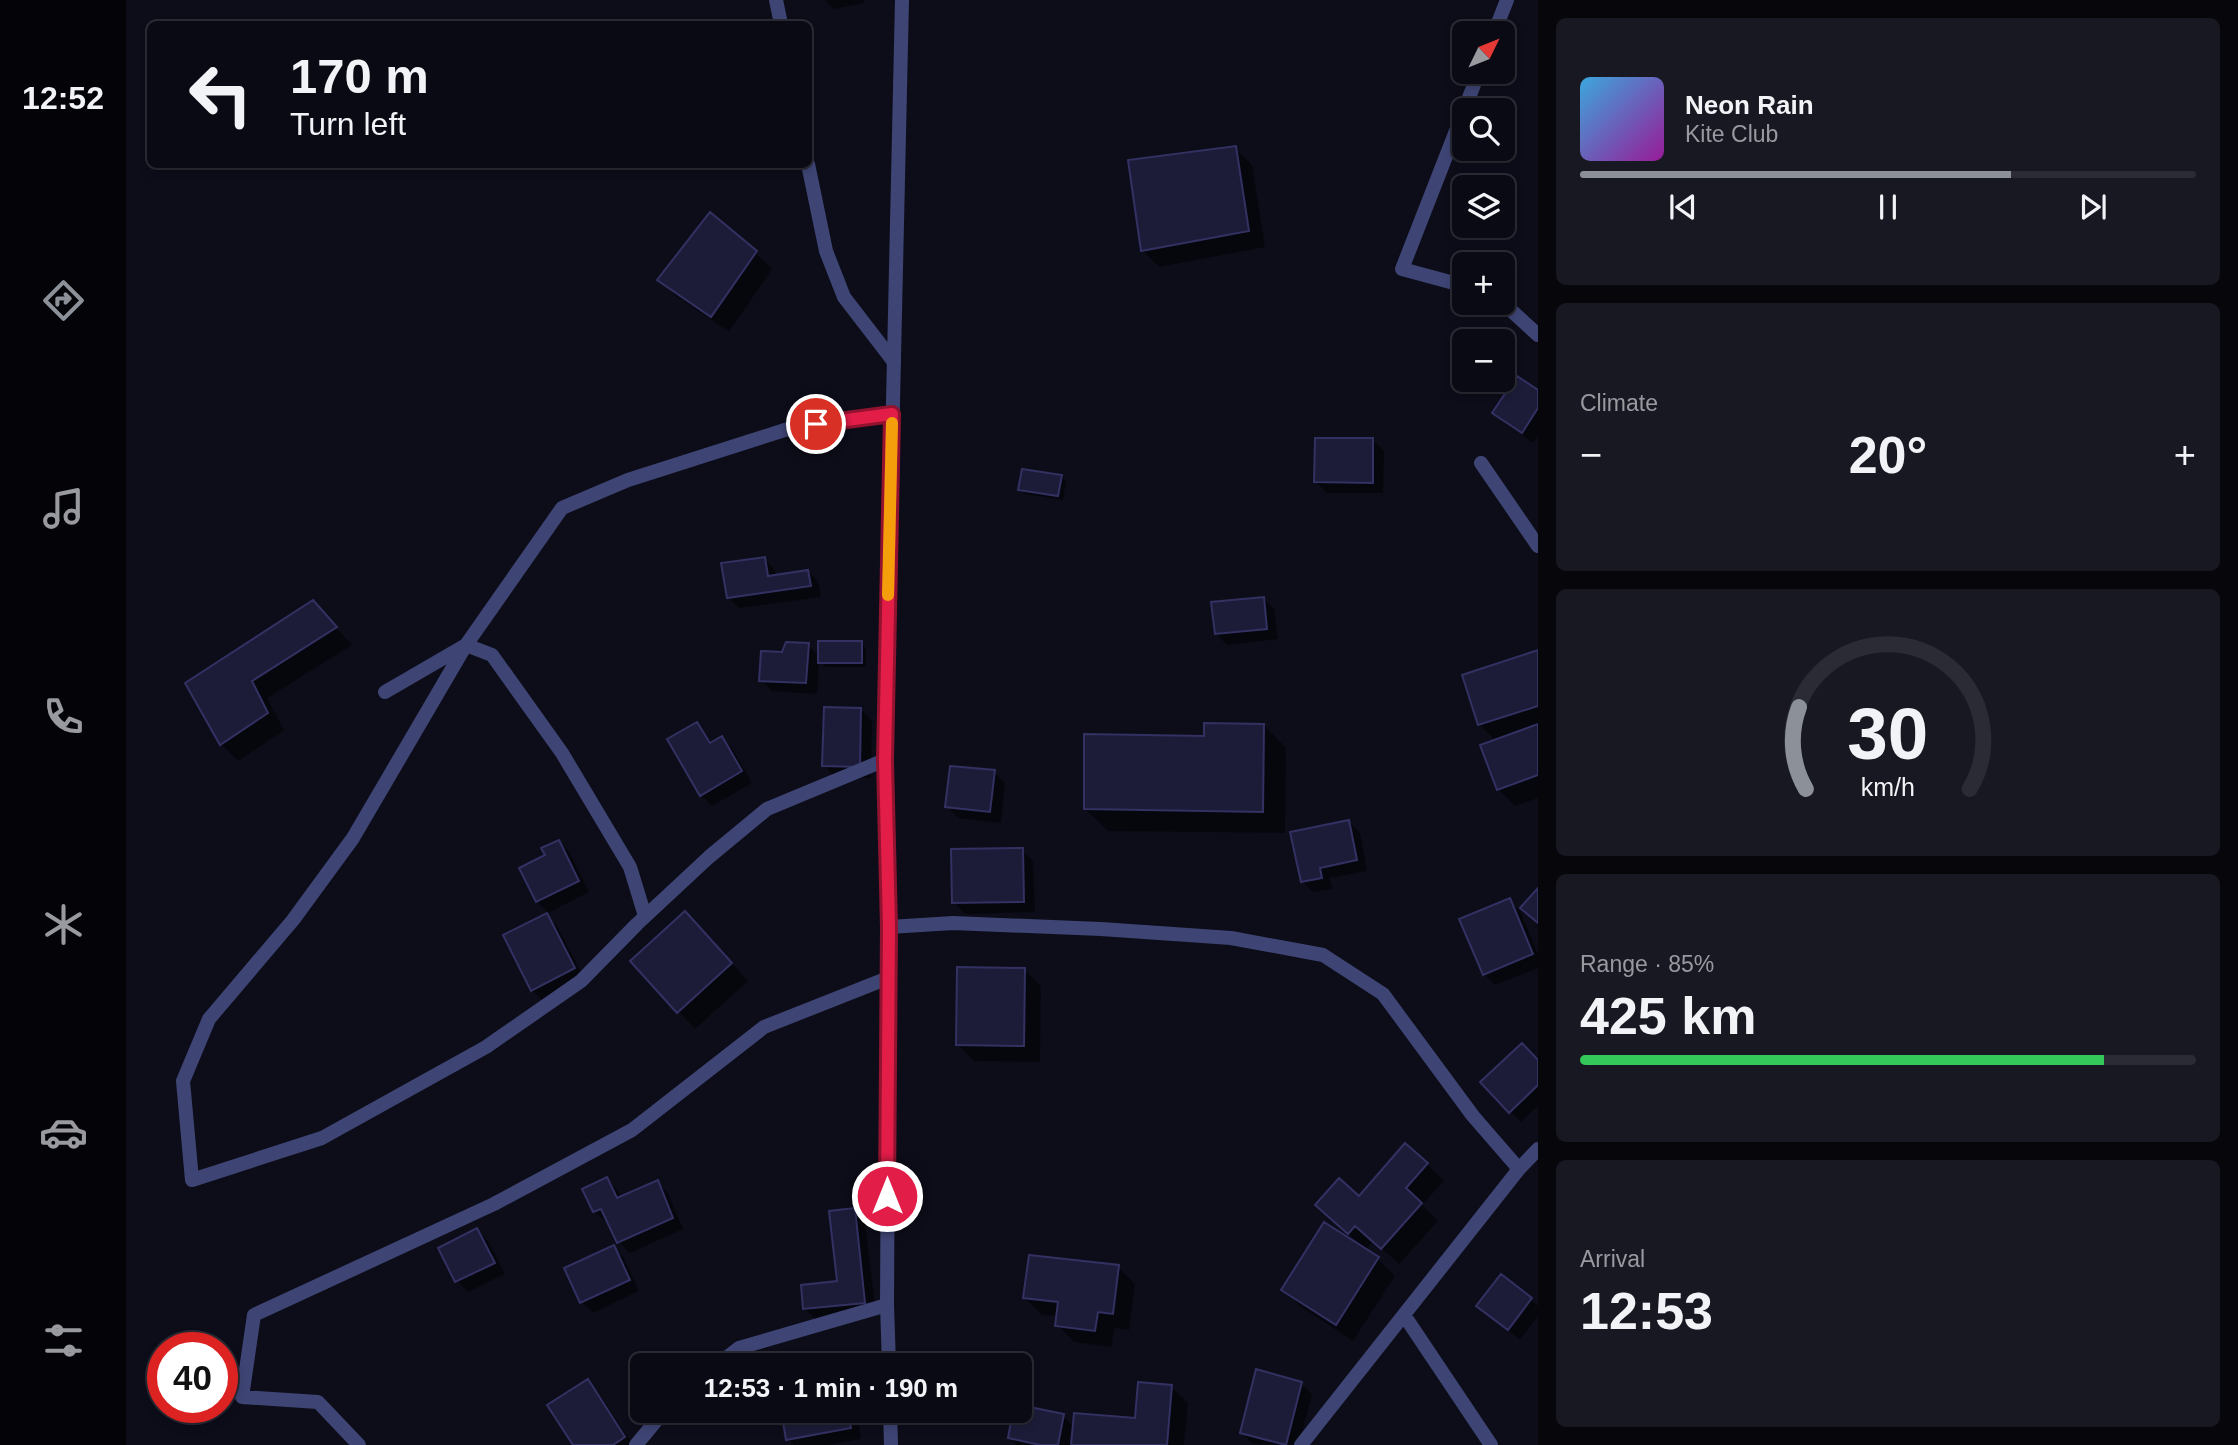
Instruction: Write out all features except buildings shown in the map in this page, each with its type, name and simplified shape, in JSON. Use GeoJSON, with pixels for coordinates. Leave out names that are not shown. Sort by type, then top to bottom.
{"type":"FeatureCollection","features":[{"type":"Feature","properties":{"kind":"street"},"geometry":{"type":"LineString","coordinates":[[776,0],[780,21]]}},
{"type":"Feature","properties":{"kind":"street"},"geometry":{"type":"LineString","coordinates":[[889,1353],[889,927],[885,760],[902,0]]}},
{"type":"Feature","properties":{"kind":"street"},"geometry":{"type":"LineString","coordinates":[[1499,21],[1507,0]]}},
{"type":"Feature","properties":{"kind":"street"},"geometry":{"type":"LineString","coordinates":[[1452,282],[1402,269],[1474,84]]}},
{"type":"Feature","properties":{"kind":"street"},"geometry":{"type":"LineString","coordinates":[[809,168],[826,251],[844,297],[894,362]]}},
{"type":"Feature","properties":{"kind":"street"},"geometry":{"type":"LineString","coordinates":[[1515,314],[1538,335]]}},
{"type":"Feature","properties":{"kind":"street"},"geometry":{"type":"LineString","coordinates":[[885,760],[767,809],[709,857],[645,916],[581,981],[486,1047],[322,1138],[192,1180],[183,1081],[209,1019],[293,920],[353,838],[466,645],[562,508],[628,480],[791,428],[892,414]]}},
{"type":"Feature","properties":{"kind":"street"},"geometry":{"type":"LineString","coordinates":[[1481,463],[1538,546]]}},
{"type":"Feature","properties":{"kind":"street"},"geometry":{"type":"LineString","coordinates":[[385,692],[466,645]]}},
{"type":"Feature","properties":{"kind":"street"},"geometry":{"type":"LineString","coordinates":[[466,645],[492,655],[562,753],[630,867],[645,916]]}},
{"type":"Feature","properties":{"kind":"street"},"geometry":{"type":"LineString","coordinates":[[889,927],[953,923],[1101,929],[1231,938],[1323,955],[1383,994],[1474,1116],[1519,1169]]}},
{"type":"Feature","properties":{"kind":"street"},"geometry":{"type":"LineString","coordinates":[[359,1445],[318,1402],[242,1398],[254,1315],[494,1204],[632,1130],[764,1027],[888,978]]}},
{"type":"Feature","properties":{"kind":"street"},"geometry":{"type":"LineString","coordinates":[[1301,1445],[1519,1169],[1538,1150]]}},
{"type":"Feature","properties":{"kind":"street"},"geometry":{"type":"LineString","coordinates":[[732,1353],[738,1348],[887,1305]]}},
{"type":"Feature","properties":{"kind":"street"},"geometry":{"type":"LineString","coordinates":[[1404,1315],[1491,1445]]}},
{"type":"Feature","properties":{"kind":"street"},"geometry":{"type":"LineString","coordinates":[[636,1445],[654,1423]]}},
{"type":"Feature","properties":{"kind":"street"},"geometry":{"type":"LineString","coordinates":[[890,1423],[891,1445]]}},
{"type":"Feature","properties":{"kind":"slow traffic"},"geometry":{"type":"LineString","coordinates":[[888,595],[892,423]]}},
{"type":"Feature","properties":{"kind":"route"},"geometry":{"type":"LineString","coordinates":[[816,424],[892,414],[885,760],[889,927],[887,1196]]}}]}
